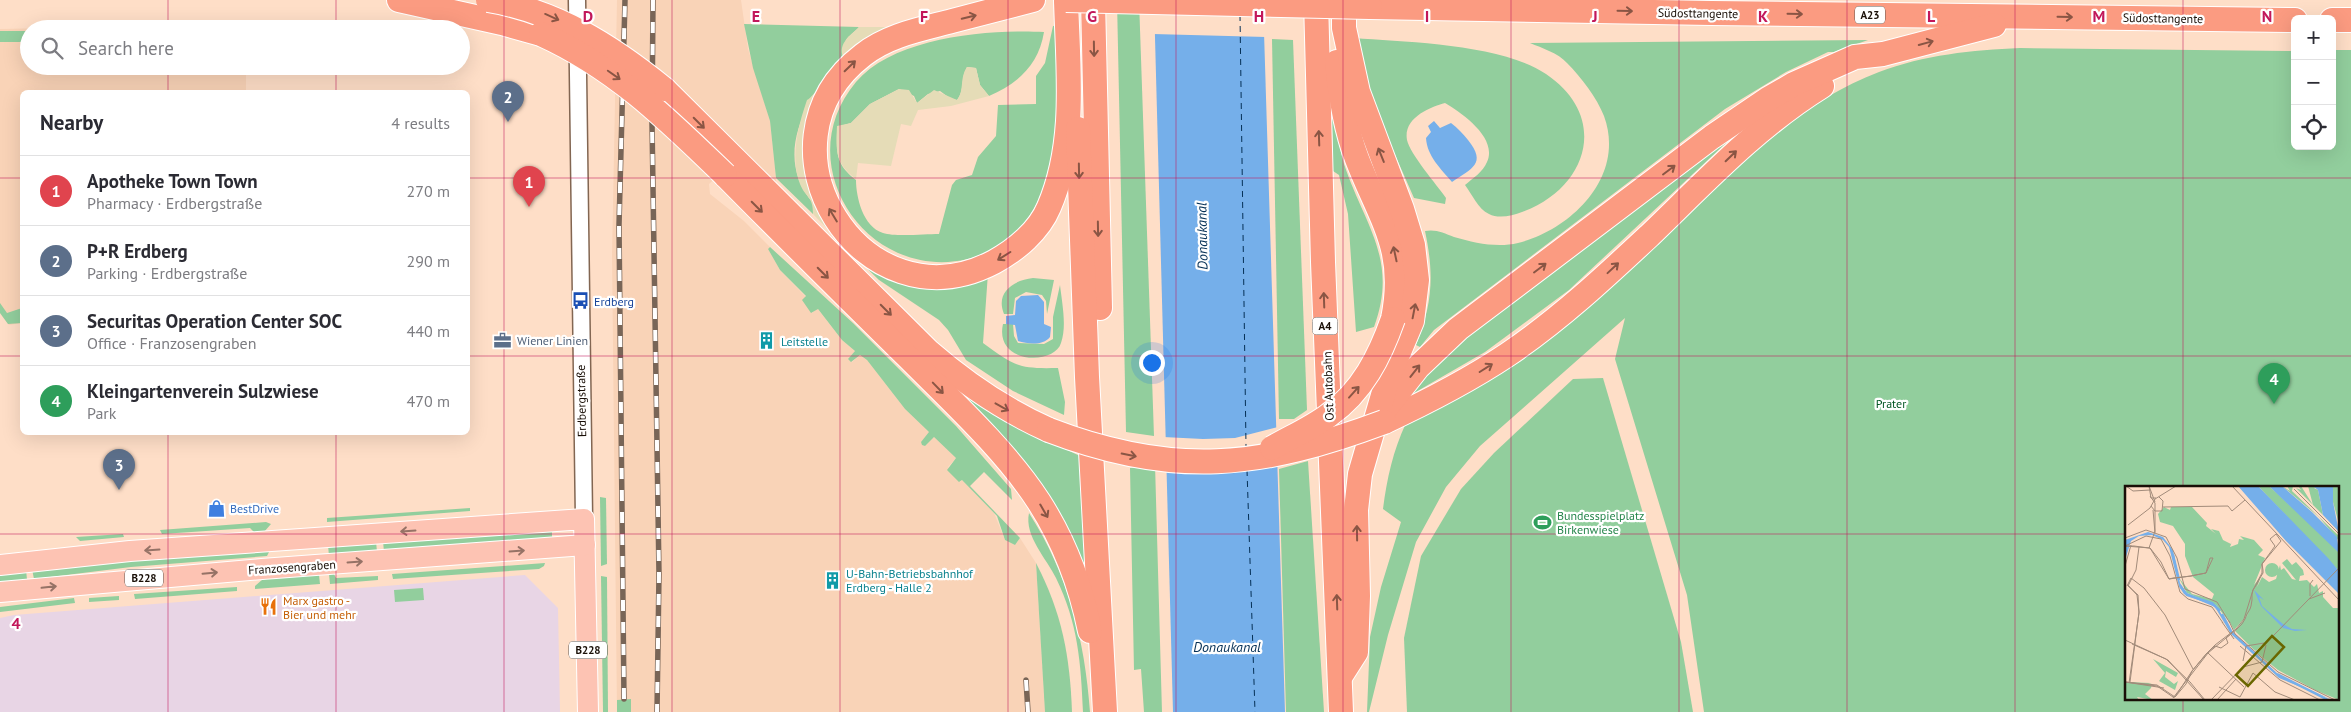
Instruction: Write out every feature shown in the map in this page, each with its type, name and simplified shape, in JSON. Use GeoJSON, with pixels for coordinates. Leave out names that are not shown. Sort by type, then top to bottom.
{"type":"FeatureCollection","features":[{"type":"Feature","properties":{"kind":"highway"},"geometry":{"type":"LineString","coordinates":[[398,0],[502,23],[541,34],[570,48],[612,74],[637,92],[725,175],[938,387],[1001,454],[1039,502],[1064,549],[1085,608],[1090,634],[1098,712]]}},
{"type":"Feature","properties":{"kind":"highway"},"geometry":{"type":"LineString","coordinates":[[488,0],[513,4],[546,14],[594,39],[627,60],[680,104],[908,332],[948,369],[997,404],[1049,430],[1108,451],[1154,459],[1209,462],[1256,458],[1301,449],[1349,435],[1428,401],[1508,354],[1544,328],[1596,284],[1736,150],[1773,119],[1827,83],[1883,54]]}},
{"type":"Feature","properties":{"kind":"highway"},"geometry":{"type":"LineString","coordinates":[[1033,0],[890,39],[863,54],[840,76],[824,102],[816,133],[816,163],[819,182],[825,200],[842,230],[858,246],[878,260],[893,268],[922,275],[952,276],[968,273],[982,268],[1020,246],[1040,223],[1054,193],[1067,133],[1069,104],[1066,0]]}},
{"type":"Feature","properties":{"kind":"highway","name":"Südosttangente"},"geometry":{"type":"LineString","coordinates":[[1066,0],[1370,7],[2291,20]]}},
{"type":"Feature","properties":{"kind":"highway"},"geometry":{"type":"LineString","coordinates":[[1075,0],[1081,235],[1105,712]]}},
{"type":"Feature","properties":{"kind":"highway"},"geometry":{"type":"LineString","coordinates":[[1093,0],[1109,712]]}},
{"type":"Feature","properties":{"kind":"highway","name":"Ost Autobahn"},"geometry":{"type":"LineString","coordinates":[[1316,0],[1323,262],[1341,712]]}},
{"type":"Feature","properties":{"kind":"highway"},"geometry":{"type":"LineString","coordinates":[[1256,458],[1324,418],[1346,401],[1370,371],[1386,339],[1393,319],[1398,280],[1397,261],[1387,226],[1358,159],[1346,122],[1336,58],[1335,0]]}},
{"type":"Feature","properties":{"kind":"highway"},"geometry":{"type":"LineString","coordinates":[[1340,677],[1356,652],[1357,492],[1364,453],[1388,378],[1412,321],[1417,280],[1416,261],[1402,209],[1358,92],[1344,28],[1344,0]]}},
{"type":"Feature","properties":{"kind":"highway"},"geometry":{"type":"LineString","coordinates":[[1374,423],[1418,367],[1443,342],[1712,137],[1760,104],[1794,84],[1855,57],[1883,54],[2030,16]]}},
{"type":"Feature","properties":{"kind":"highway"},"geometry":{"type":"LineString","coordinates":[[2336,20],[2351,20]]}},
{"type":"Feature","properties":{"kind":"main road","name":"Erdbergstraße"},"geometry":{"type":"LineString","coordinates":[[584,519],[588,712]]}},
{"type":"Feature","properties":{"kind":"main road","name":"B228"},"geometry":{"type":"LineString","coordinates":[[0,564],[130,551],[584,519]]}},
{"type":"Feature","properties":{"kind":"main road","name":"Franzosengraben"},"geometry":{"type":"LineString","coordinates":[[0,592],[262,568],[585,545]]}},
{"type":"Feature","properties":{"kind":"street","name":"Erdbergstraße"},"geometry":{"type":"LineString","coordinates":[[577,0],[584,519]]}},
{"type":"Feature","properties":{"kind":"shaded area"},"geometry":{"type":"Polygon","coordinates":[[[617,0],[741,0],[748,49],[770,121],[776,178],[777,212],[729,165],[709,184],[710,194],[744,221],[770,247],[768,249],[780,270],[806,297],[812,313],[817,308],[842,340],[855,351],[848,359],[852,362],[860,355],[867,360],[905,409],[930,433],[921,442],[925,446],[934,437],[956,458],[948,467],[960,482],[962,480],[994,513],[1005,540],[1015,545],[1020,538],[1036,563],[1045,712],[617,712],[612,256],[617,0]]]}},
{"type":"Feature","properties":{"kind":"shaded area"},"geometry":{"type":"Polygon","coordinates":[[[0,29],[20,29],[20,75],[246,75],[246,90],[20,90],[20,323],[9,325],[0,313],[0,29]]]}},
{"type":"Feature","properties":{"kind":"shaded area"},"geometry":{"type":"Polygon","coordinates":[[[525,575],[558,608],[560,712],[0,712],[0,618],[14,615],[525,575]]]}},
{"type":"Feature","properties":{"kind":"green space"},"geometry":{"type":"Polygon","coordinates":[[[1117,0],[1139,0],[1154,436],[1126,432],[1117,0]]]}},
{"type":"Feature","properties":{"kind":"green space"},"geometry":{"type":"Polygon","coordinates":[[[744,24],[859,27],[846,40],[843,57],[828,74],[817,91],[806,109],[799,128],[795,147],[795,166],[801,185],[813,203],[813,214],[776,178],[770,121],[753,68],[744,24]]]}},
{"type":"Feature","properties":{"kind":"green space"},"geometry":{"type":"Polygon","coordinates":[[[1061,25],[1057,111],[1052,153],[1036,206],[1021,227],[1003,243],[980,255],[968,259],[931,262],[898,253],[870,235],[848,210],[834,180],[830,148],[837,114],[856,82],[873,67],[894,55],[944,39],[997,32],[1044,32],[1037,54],[1026,72],[1009,85],[989,96],[980,85],[976,68],[967,67],[961,93],[957,100],[951,99],[940,91],[928,94],[917,103],[914,96],[899,89],[870,104],[851,123],[837,127],[837,150],[840,162],[856,180],[859,203],[870,225],[876,230],[888,234],[939,234],[952,185],[956,180],[972,175],[978,157],[996,136],[998,105],[1036,104],[1036,76],[1045,63],[1053,26],[1061,25]]]}},
{"type":"Feature","properties":{"kind":"green space"},"geometry":{"type":"Polygon","coordinates":[[[0,31],[20,31],[20,42],[0,42],[0,31]]]}},
{"type":"Feature","properties":{"kind":"green space"},"geometry":{"type":"Polygon","coordinates":[[[1354,38],[1426,43],[1480,50],[1527,64],[1546,74],[1566,91],[1579,110],[1584,130],[1583,150],[1575,169],[1563,186],[1545,201],[1522,212],[1501,217],[1485,212],[1465,185],[1478,175],[1485,166],[1489,153],[1487,144],[1483,135],[1469,120],[1445,103],[1432,107],[1413,120],[1407,132],[1407,140],[1418,161],[1446,198],[1445,204],[1414,198],[1370,98],[1354,38]]]}},
{"type":"Feature","properties":{"kind":"green space"},"geometry":{"type":"Polygon","coordinates":[[[1272,39],[1293,40],[1307,410],[1294,419],[1279,419],[1272,39]]]}},
{"type":"Feature","properties":{"kind":"green space"},"geometry":{"type":"Polygon","coordinates":[[[1868,40],[1834,52],[1828,52],[1786,72],[1725,109],[1434,330],[1420,347],[1416,345],[1429,302],[1431,275],[1425,231],[1436,231],[1486,244],[1518,243],[1538,236],[1557,226],[1590,197],[1601,179],[1607,159],[1609,138],[1601,109],[1583,81],[1563,59],[1550,51],[1530,43],[1868,40]]]}},
{"type":"Feature","properties":{"kind":"green space","name":"Prater"},"geometry":{"type":"Polygon","coordinates":[[[2020,48],[2291,51],[2291,150],[2336,150],[2336,50],[2351,50],[2351,712],[1704,712],[1687,595],[1615,359],[1625,318],[1480,446],[1446,487],[1416,542],[1388,635],[1369,712],[1367,712],[1370,637],[1381,587],[1401,522],[1383,509],[1386,486],[1397,444],[1406,423],[1798,115],[1851,84],[1879,72],[1913,61],[1948,54],[2020,48]]]}},
{"type":"Feature","properties":{"kind":"green space"},"geometry":{"type":"Polygon","coordinates":[[[1331,89],[1344,164],[1376,243],[1383,281],[1381,303],[1374,327],[1356,332],[1348,214],[1339,175],[1333,171],[1331,89]]]}},
{"type":"Feature","properties":{"kind":"green space"},"geometry":{"type":"Polygon","coordinates":[[[1741,129],[1569,290],[1485,352],[1402,400],[1432,361],[1741,129]]]}},
{"type":"Feature","properties":{"kind":"green space"},"geometry":{"type":"Polygon","coordinates":[[[770,247],[853,323],[956,426],[1011,489],[1012,500],[984,472],[970,486],[1020,538],[1015,545],[1005,540],[997,516],[962,480],[959,482],[947,470],[956,458],[934,437],[925,446],[922,445],[921,442],[929,432],[905,409],[867,360],[860,355],[851,362],[848,359],[855,351],[842,340],[818,309],[811,313],[802,300],[806,296],[780,270],[768,249],[770,247]]]}},
{"type":"Feature","properties":{"kind":"green space"},"geometry":{"type":"Polygon","coordinates":[[[849,251],[860,257],[988,273],[983,343],[1002,357],[1025,367],[1058,368],[1065,402],[1064,415],[1013,391],[966,360],[948,330],[939,320],[879,280],[849,251]]]}},
{"type":"Feature","properties":{"kind":"green space"},"geometry":{"type":"Polygon","coordinates":[[[1033,278],[1054,280],[1047,314],[1046,301],[1042,295],[1026,292],[1015,298],[1013,314],[1004,314],[1002,299],[1008,288],[1019,281],[1033,278]]]}},
{"type":"Feature","properties":{"kind":"green space"},"geometry":{"type":"Polygon","coordinates":[[[1060,285],[1064,322],[1061,343],[1056,350],[1048,355],[1037,358],[1016,354],[1007,347],[1003,337],[1003,324],[1013,324],[1014,336],[1018,343],[1044,344],[1053,339],[1053,317],[1060,285]]]}},
{"type":"Feature","properties":{"kind":"green space"},"geometry":{"type":"Polygon","coordinates":[[[0,303],[7,313],[20,309],[20,323],[8,324],[0,313],[0,303]]]}},
{"type":"Feature","properties":{"kind":"green space","name":"Bundesspielplatz Birkenwiese"},"geometry":{"type":"Polygon","coordinates":[[[1603,378],[1681,642],[1693,712],[1407,712],[1404,638],[1421,556],[1461,489],[1494,453],[1573,379],[1603,378]]]}},
{"type":"Feature","properties":{"kind":"green space"},"geometry":{"type":"Polygon","coordinates":[[[968,396],[1050,442],[1080,456],[1085,569],[1083,570],[965,400],[968,396]]]}},
{"type":"Feature","properties":{"kind":"green space"},"geometry":{"type":"Polygon","coordinates":[[[1308,461],[1324,712],[1286,712],[1279,469],[1308,461]]]}},
{"type":"Feature","properties":{"kind":"green space"},"geometry":{"type":"Polygon","coordinates":[[[1155,464],[1162,712],[1144,712],[1141,669],[1134,670],[1130,468],[1155,464]]]}},
{"type":"Feature","properties":{"kind":"green space"},"geometry":{"type":"Polygon","coordinates":[[[600,497],[606,498],[607,564],[601,566],[600,497]]]}},
{"type":"Feature","properties":{"kind":"green space"},"geometry":{"type":"Polygon","coordinates":[[[470,508],[470,511],[327,522],[327,518],[470,508]]]}},
{"type":"Feature","properties":{"kind":"green space"},"geometry":{"type":"Polygon","coordinates":[[[1029,513],[1043,536],[1054,560],[1072,608],[1084,659],[1090,712],[1083,712],[1081,677],[1074,627],[1056,578],[1033,539],[1028,522],[1029,513]]]}},
{"type":"Feature","properties":{"kind":"green space"},"geometry":{"type":"Polygon","coordinates":[[[266,522],[271,524],[264,532],[256,534],[250,528],[162,534],[160,530],[266,522]]]}},
{"type":"Feature","properties":{"kind":"green space"},"geometry":{"type":"Polygon","coordinates":[[[552,528],[552,540],[384,552],[383,541],[552,528]]]}},
{"type":"Feature","properties":{"kind":"green space"},"geometry":{"type":"Polygon","coordinates":[[[123,534],[124,537],[80,541],[76,537],[123,534]]]}},
{"type":"Feature","properties":{"kind":"green space"},"geometry":{"type":"Polygon","coordinates":[[[376,541],[377,552],[329,556],[328,545],[376,541]]]}},
{"type":"Feature","properties":{"kind":"green space"},"geometry":{"type":"Polygon","coordinates":[[[266,550],[269,552],[267,556],[131,567],[34,579],[32,569],[266,550]]]}},
{"type":"Feature","properties":{"kind":"green space"},"geometry":{"type":"Polygon","coordinates":[[[545,563],[539,569],[393,579],[392,574],[545,563]]]}},
{"type":"Feature","properties":{"kind":"green space"},"geometry":{"type":"Polygon","coordinates":[[[1036,563],[1045,581],[1063,635],[1067,653],[1072,712],[1045,712],[1036,563]]]}},
{"type":"Feature","properties":{"kind":"green space"},"geometry":{"type":"Polygon","coordinates":[[[26,569],[27,580],[0,584],[0,573],[26,569]]]}},
{"type":"Feature","properties":{"kind":"green space"},"geometry":{"type":"Polygon","coordinates":[[[329,574],[334,574],[336,578],[378,576],[378,580],[330,584],[329,574]]]}},
{"type":"Feature","properties":{"kind":"green space"},"geometry":{"type":"Polygon","coordinates":[[[319,575],[320,584],[255,589],[255,586],[263,579],[319,575]]]}},
{"type":"Feature","properties":{"kind":"green space"},"geometry":{"type":"Polygon","coordinates":[[[601,576],[607,577],[608,712],[603,712],[601,576]]]}},
{"type":"Feature","properties":{"kind":"green space"},"geometry":{"type":"Polygon","coordinates":[[[237,587],[237,591],[135,599],[134,594],[237,587]]]}},
{"type":"Feature","properties":{"kind":"green space"},"geometry":{"type":"Polygon","coordinates":[[[423,588],[424,600],[395,602],[394,590],[423,588]]]}},
{"type":"Feature","properties":{"kind":"green space"},"geometry":{"type":"Polygon","coordinates":[[[119,596],[119,600],[89,602],[89,598],[119,596]]]}},
{"type":"Feature","properties":{"kind":"green space"},"geometry":{"type":"Polygon","coordinates":[[[74,598],[75,603],[0,612],[0,607],[74,598]]]}},
{"type":"Feature","properties":{"kind":"green space"},"geometry":{"type":"Polygon","coordinates":[[[631,699],[631,712],[617,712],[617,700],[631,699]]]}},
{"type":"Feature","properties":{"kind":"sand"},"geometry":{"type":"Polygon","coordinates":[[[859,27],[903,27],[811,116],[849,251],[813,214],[812,203],[802,189],[797,174],[795,152],[798,131],[807,100],[843,57],[843,44],[859,27]]]}},
{"type":"Feature","properties":{"kind":"sand"},"geometry":{"type":"Polygon","coordinates":[[[967,67],[976,68],[980,85],[989,96],[951,106],[918,110],[911,126],[901,124],[891,166],[858,163],[856,179],[849,173],[840,162],[838,156],[837,126],[851,123],[870,104],[899,89],[909,90],[917,103],[934,90],[957,100],[961,92],[963,75],[967,67]]]}},
{"type":"Feature","properties":{"kind":"water","name":"Donaukanal"},"geometry":{"type":"Polygon","coordinates":[[[1154,0],[1263,0],[1285,712],[1173,712],[1154,0]]]}},
{"type":"Feature","properties":{"kind":"water"},"geometry":{"type":"Polygon","coordinates":[[[1434,121],[1440,128],[1451,123],[1454,125],[1474,148],[1477,160],[1475,165],[1452,182],[1435,162],[1427,145],[1426,138],[1431,132],[1428,126],[1434,121]]]}},
{"type":"Feature","properties":{"kind":"water"},"geometry":{"type":"Polygon","coordinates":[[[1038,295],[1044,302],[1044,324],[1051,327],[1050,337],[1039,343],[1018,341],[1015,325],[1006,324],[1006,316],[1015,315],[1016,301],[1021,296],[1038,295]]]}},
{"type":"Feature","properties":{"kind":"pier"},"geometry":{"type":"Polygon","coordinates":[[[1152,0],[1265,0],[1266,37],[1153,34],[1152,0]]]}},
{"type":"Feature","properties":{"kind":"pier"},"geometry":{"type":"Polygon","coordinates":[[[1278,427],[1279,462],[1164,467],[1163,437],[1235,438],[1278,427]]]}},
{"type":"Feature","properties":{"kind":"ferry route"},"geometry":{"type":"LineString","coordinates":[[1240,15],[1246,446]]}},
{"type":"Feature","properties":{"kind":"ferry route"},"geometry":{"type":"LineString","coordinates":[[1247,470],[1255,712]]}},
{"type":"Feature","properties":{"kind":"railway"},"geometry":{"type":"LineString","coordinates":[[624,699],[619,225],[625,0]]}},
{"type":"Feature","properties":{"kind":"railway"},"geometry":{"type":"LineString","coordinates":[[653,0],[652,123],[659,574],[657,712]]}},
{"type":"Feature","properties":{"kind":"railway"},"geometry":{"type":"LineString","coordinates":[[1026,680],[1028,712]]}},
{"type":"Feature","properties":{"kind":"place","name":"P+R Erdberg"},"geometry":{"type":"Point","coordinates":[508,122]}},
{"type":"Feature","properties":{"kind":"place","name":"Apotheke Town Town"},"geometry":{"type":"Point","coordinates":[529,207]}},
{"type":"Feature","properties":{"kind":"place","name":"Erdberg"},"geometry":{"type":"Point","coordinates":[580,301]}},
{"type":"Feature","properties":{"kind":"place","name":"Wiener Linien"},"geometry":{"type":"Point","coordinates":[503,340]}},
{"type":"Feature","properties":{"kind":"place","name":"Leitstelle"},"geometry":{"type":"Point","coordinates":[767,341]}},
{"type":"Feature","properties":{"kind":"place","name":"Kleingartenverein Sulzwiese"},"geometry":{"type":"Point","coordinates":[2274,404]}},
{"type":"Feature","properties":{"kind":"place","name":"Securitas Operation Center SOC"},"geometry":{"type":"Point","coordinates":[119,490]}},
{"type":"Feature","properties":{"kind":"place","name":"BestDrive"},"geometry":{"type":"Point","coordinates":[216,508]}},
{"type":"Feature","properties":{"kind":"place","name":"Bundesspielplatz Birkenwiese"},"geometry":{"type":"Point","coordinates":[1543,522]}},
{"type":"Feature","properties":{"kind":"place","name":"U-Bahn-Betriebsbahnhof Erdberg - Halle 2"},"geometry":{"type":"Point","coordinates":[832,580]}},
{"type":"Feature","properties":{"kind":"place","name":"Marx gastro - Bier und mehr"},"geometry":{"type":"Point","coordinates":[269,607]}}]}
